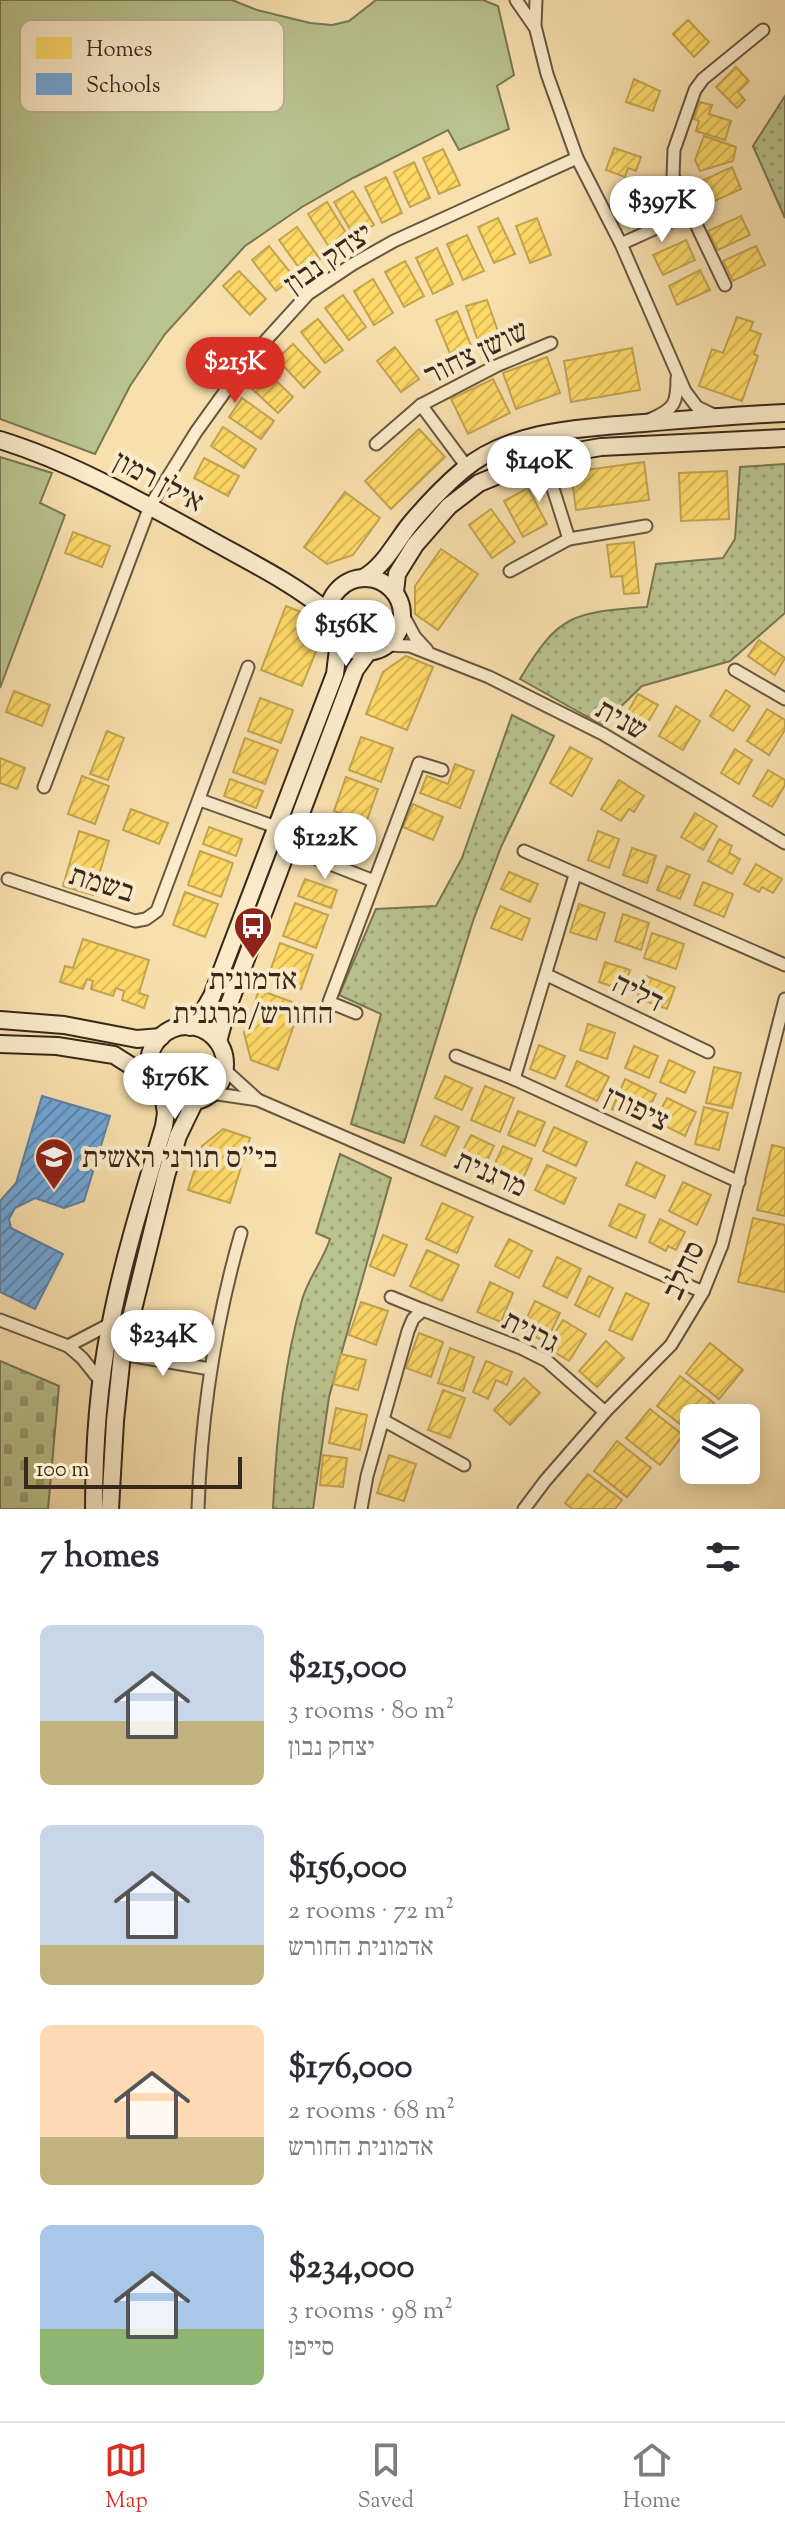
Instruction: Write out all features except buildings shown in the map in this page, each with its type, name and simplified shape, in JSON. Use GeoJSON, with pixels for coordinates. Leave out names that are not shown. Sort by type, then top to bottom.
{"type":"FeatureCollection","features":[{"type":"Feature","properties":{"kind":"street"},"geometry":{"type":"LineString","coordinates":[[516,0],[535,26]]}},
{"type":"Feature","properties":{"kind":"street"},"geometry":{"type":"LineString","coordinates":[[536,0],[535,26],[547,74],[577,158],[621,244],[685,391],[697,407],[717,416]]}},
{"type":"Feature","properties":{"kind":"street"},"geometry":{"type":"LineString","coordinates":[[725,285],[689,213],[673,176],[672,164],[689,102],[703,79],[763,30]]}},
{"type":"Feature","properties":{"kind":"street","name":"יצחק נבון"},"geometry":{"type":"LineString","coordinates":[[44,787],[150,506],[168,473],[223,391],[276,327],[308,294],[353,264],[394,241],[577,158]]}},
{"type":"Feature","properties":{"kind":"street"},"geometry":{"type":"LineString","coordinates":[[621,244],[689,213]]}},
{"type":"Feature","properties":{"kind":"street","name":"שושן צחור"},"geometry":{"type":"LineString","coordinates":[[376,444],[421,405],[496,366],[551,343]]}},
{"type":"Feature","properties":{"kind":"street"},"geometry":{"type":"LineString","coordinates":[[640,423],[671,408],[677,399],[677,370]]}},
{"type":"Feature","properties":{"kind":"street","name":"שושן צחור"},"geometry":{"type":"LineString","coordinates":[[421,405],[467,467]]}},
{"type":"Feature","properties":{"kind":"street"},"geometry":{"type":"LineString","coordinates":[[402,613],[398,632],[386,645],[368,652],[352,649],[339,641],[330,625],[328,612],[339,588],[374,572],[440,490],[479,459],[521,440],[549,432],[717,416],[785,413]]}},
{"type":"Feature","properties":{"kind":"street"},"geometry":{"type":"LineString","coordinates":[[427,651],[402,613],[395,592],[397,574],[415,545],[449,506],[479,483],[543,457],[601,447],[785,438]]}},
{"type":"Feature","properties":{"kind":"street","name":"אילן רמון"},"geometry":{"type":"LineString","coordinates":[[0,440],[73,468],[150,506],[286,583],[328,612]]}},
{"type":"Feature","properties":{"kind":"street"},"geometry":{"type":"LineString","coordinates":[[543,457],[569,539]]}},
{"type":"Feature","properties":{"kind":"street"},"geometry":{"type":"LineString","coordinates":[[510,571],[569,539],[646,526]]}},
{"type":"Feature","properties":{"kind":"street"},"geometry":{"type":"LineString","coordinates":[[363,578],[381,581],[395,592]]}},
{"type":"Feature","properties":{"kind":"street","name":"אילן רמון"},"geometry":{"type":"LineString","coordinates":[[286,583],[309,588],[339,588]]}},
{"type":"Feature","properties":{"kind":"street"},"geometry":{"type":"LineString","coordinates":[[190,1027],[212,996],[335,674],[339,641]]}},
{"type":"Feature","properties":{"kind":"street","name":"שנית"},"geometry":{"type":"LineString","coordinates":[[386,645],[410,646],[427,651],[489,677],[603,734],[785,843]]}},
{"type":"Feature","properties":{"kind":"street"},"geometry":{"type":"LineString","coordinates":[[218,1042],[226,1012],[355,670],[368,652]]}},
{"type":"Feature","properties":{"kind":"street","name":"בשמת"},"geometry":{"type":"LineString","coordinates":[[8,879],[135,921],[146,919],[157,911],[248,667]]}},
{"type":"Feature","properties":{"kind":"street"},"geometry":{"type":"LineString","coordinates":[[735,670],[785,699]]}},
{"type":"Feature","properties":{"kind":"street"},"geometry":{"type":"LineString","coordinates":[[356,1013],[329,1002],[419,763],[442,770]]}},
{"type":"Feature","properties":{"kind":"street"},"geometry":{"type":"LineString","coordinates":[[200,800],[276,827]]}},
{"type":"Feature","properties":{"kind":"street"},"geometry":{"type":"LineString","coordinates":[[289,848],[374,881]]}},
{"type":"Feature","properties":{"kind":"street"},"geometry":{"type":"LineString","coordinates":[[524,851],[785,965]]}},
{"type":"Feature","properties":{"kind":"street"},"geometry":{"type":"LineString","coordinates":[[514,1079],[575,875]]}},
{"type":"Feature","properties":{"kind":"street","name":"דליה"},"geometry":{"type":"LineString","coordinates":[[547,975],[708,1052]]}},
{"type":"Feature","properties":{"kind":"street","name":"סחלב"},"geometry":{"type":"LineString","coordinates":[[524,1509],[605,1412],[671,1345],[703,1292],[722,1245],[785,999]]}},
{"type":"Feature","properties":{"kind":"street"},"geometry":{"type":"LineString","coordinates":[[0,1020],[64,1025],[137,1039],[161,1037]]}},
{"type":"Feature","properties":{"kind":"street"},"geometry":{"type":"LineString","coordinates":[[152,1079],[150,1057],[161,1037],[172,1029],[190,1027],[208,1033],[218,1042],[224,1069],[221,1081],[211,1093],[195,1101],[182,1102],[163,1094]]}},
{"type":"Feature","properties":{"kind":"street"},"geometry":{"type":"LineString","coordinates":[[0,1044],[57,1046],[114,1055],[152,1079],[163,1094],[166,1113],[164,1126],[131,1235],[110,1324],[98,1411],[94,1509]]}},
{"type":"Feature","properties":{"kind":"street","name":"ציפורן"},"geometry":{"type":"LineString","coordinates":[[456,1056],[514,1079],[739,1182]]}},
{"type":"Feature","properties":{"kind":"street","name":"מרגנית"},"geometry":{"type":"LineString","coordinates":[[224,1069],[258,1100]]}},
{"type":"Feature","properties":{"kind":"street","name":"מרגנית"},"geometry":{"type":"LineString","coordinates":[[211,1093],[258,1100],[703,1292]]}},
{"type":"Feature","properties":{"kind":"street"},"geometry":{"type":"LineString","coordinates":[[110,1509],[122,1354],[166,1176],[181,1128],[195,1101]]}},
{"type":"Feature","properties":{"kind":"street"},"geometry":{"type":"LineString","coordinates":[[198,1509],[200,1454],[210,1369],[226,1284],[241,1233]]}},
{"type":"Feature","properties":{"kind":"street","name":"גרנית"},"geometry":{"type":"LineString","coordinates":[[391,1297],[547,1361],[605,1412]]}},
{"type":"Feature","properties":{"kind":"street"},"geometry":{"type":"LineString","coordinates":[[361,1509],[367,1476],[408,1331],[413,1319],[423,1310]]}},
{"type":"Feature","properties":{"kind":"street"},"geometry":{"type":"LineString","coordinates":[[0,1320],[68,1346],[102,1383]]}},
{"type":"Feature","properties":{"kind":"street"},"geometry":{"type":"LineString","coordinates":[[68,1346],[110,1324]]}},
{"type":"Feature","properties":{"kind":"street"},"geometry":{"type":"LineString","coordinates":[[122,1354],[210,1369]]}},
{"type":"Feature","properties":{"kind":"street"},"geometry":{"type":"LineString","coordinates":[[383,1420],[464,1465]]}},
{"type":"Feature","properties":{"kind":"green space"},"geometry":{"type":"Polygon","coordinates":[[[0,0],[232,0],[257,10],[332,25],[349,21],[376,0],[483,0],[498,6],[514,75],[497,86],[509,129],[459,150],[448,130],[302,207],[245,246],[165,334],[130,386],[95,454],[0,419],[0,0]]]}},
{"type":"Feature","properties":{"kind":"green space"},"geometry":{"type":"Polygon","coordinates":[[[785,96],[785,218],[753,146],[785,96]]]}},
{"type":"Feature","properties":{"kind":"green space"},"geometry":{"type":"Polygon","coordinates":[[[0,457],[52,473],[40,503],[65,515],[0,688],[0,457]]]}},
{"type":"Feature","properties":{"kind":"green space"},"geometry":{"type":"Polygon","coordinates":[[[785,464],[785,613],[730,661],[642,686],[602,725],[520,679],[546,641],[570,620],[602,611],[647,607],[656,564],[723,558],[735,539],[740,467],[785,464]]]}},
{"type":"Feature","properties":{"kind":"green space"},"geometry":{"type":"Polygon","coordinates":[[[512,715],[554,736],[501,847],[473,921],[404,1143],[351,1124],[381,1014],[339,995],[376,909],[436,906],[462,858],[512,715]]]}},
{"type":"Feature","properties":{"kind":"green space"},"geometry":{"type":"Polygon","coordinates":[[[340,1154],[391,1178],[329,1397],[313,1509],[273,1509],[285,1377],[305,1292],[330,1239],[316,1233],[340,1154]]]}},
{"type":"Feature","properties":{"kind":"green space"},"geometry":{"type":"Polygon","coordinates":[[[0,1361],[59,1386],[48,1509],[0,1509],[0,1361]]]}},
{"type":"Feature","properties":{"kind":"place","name":"אדמונית החורש/מרגנית"},"geometry":{"type":"Point","coordinates":[253,960]}},
{"type":"Feature","properties":{"kind":"place","name":"בי\"ס תורני ראשית"},"geometry":{"type":"Point","coordinates":[54,1191]}}]}
